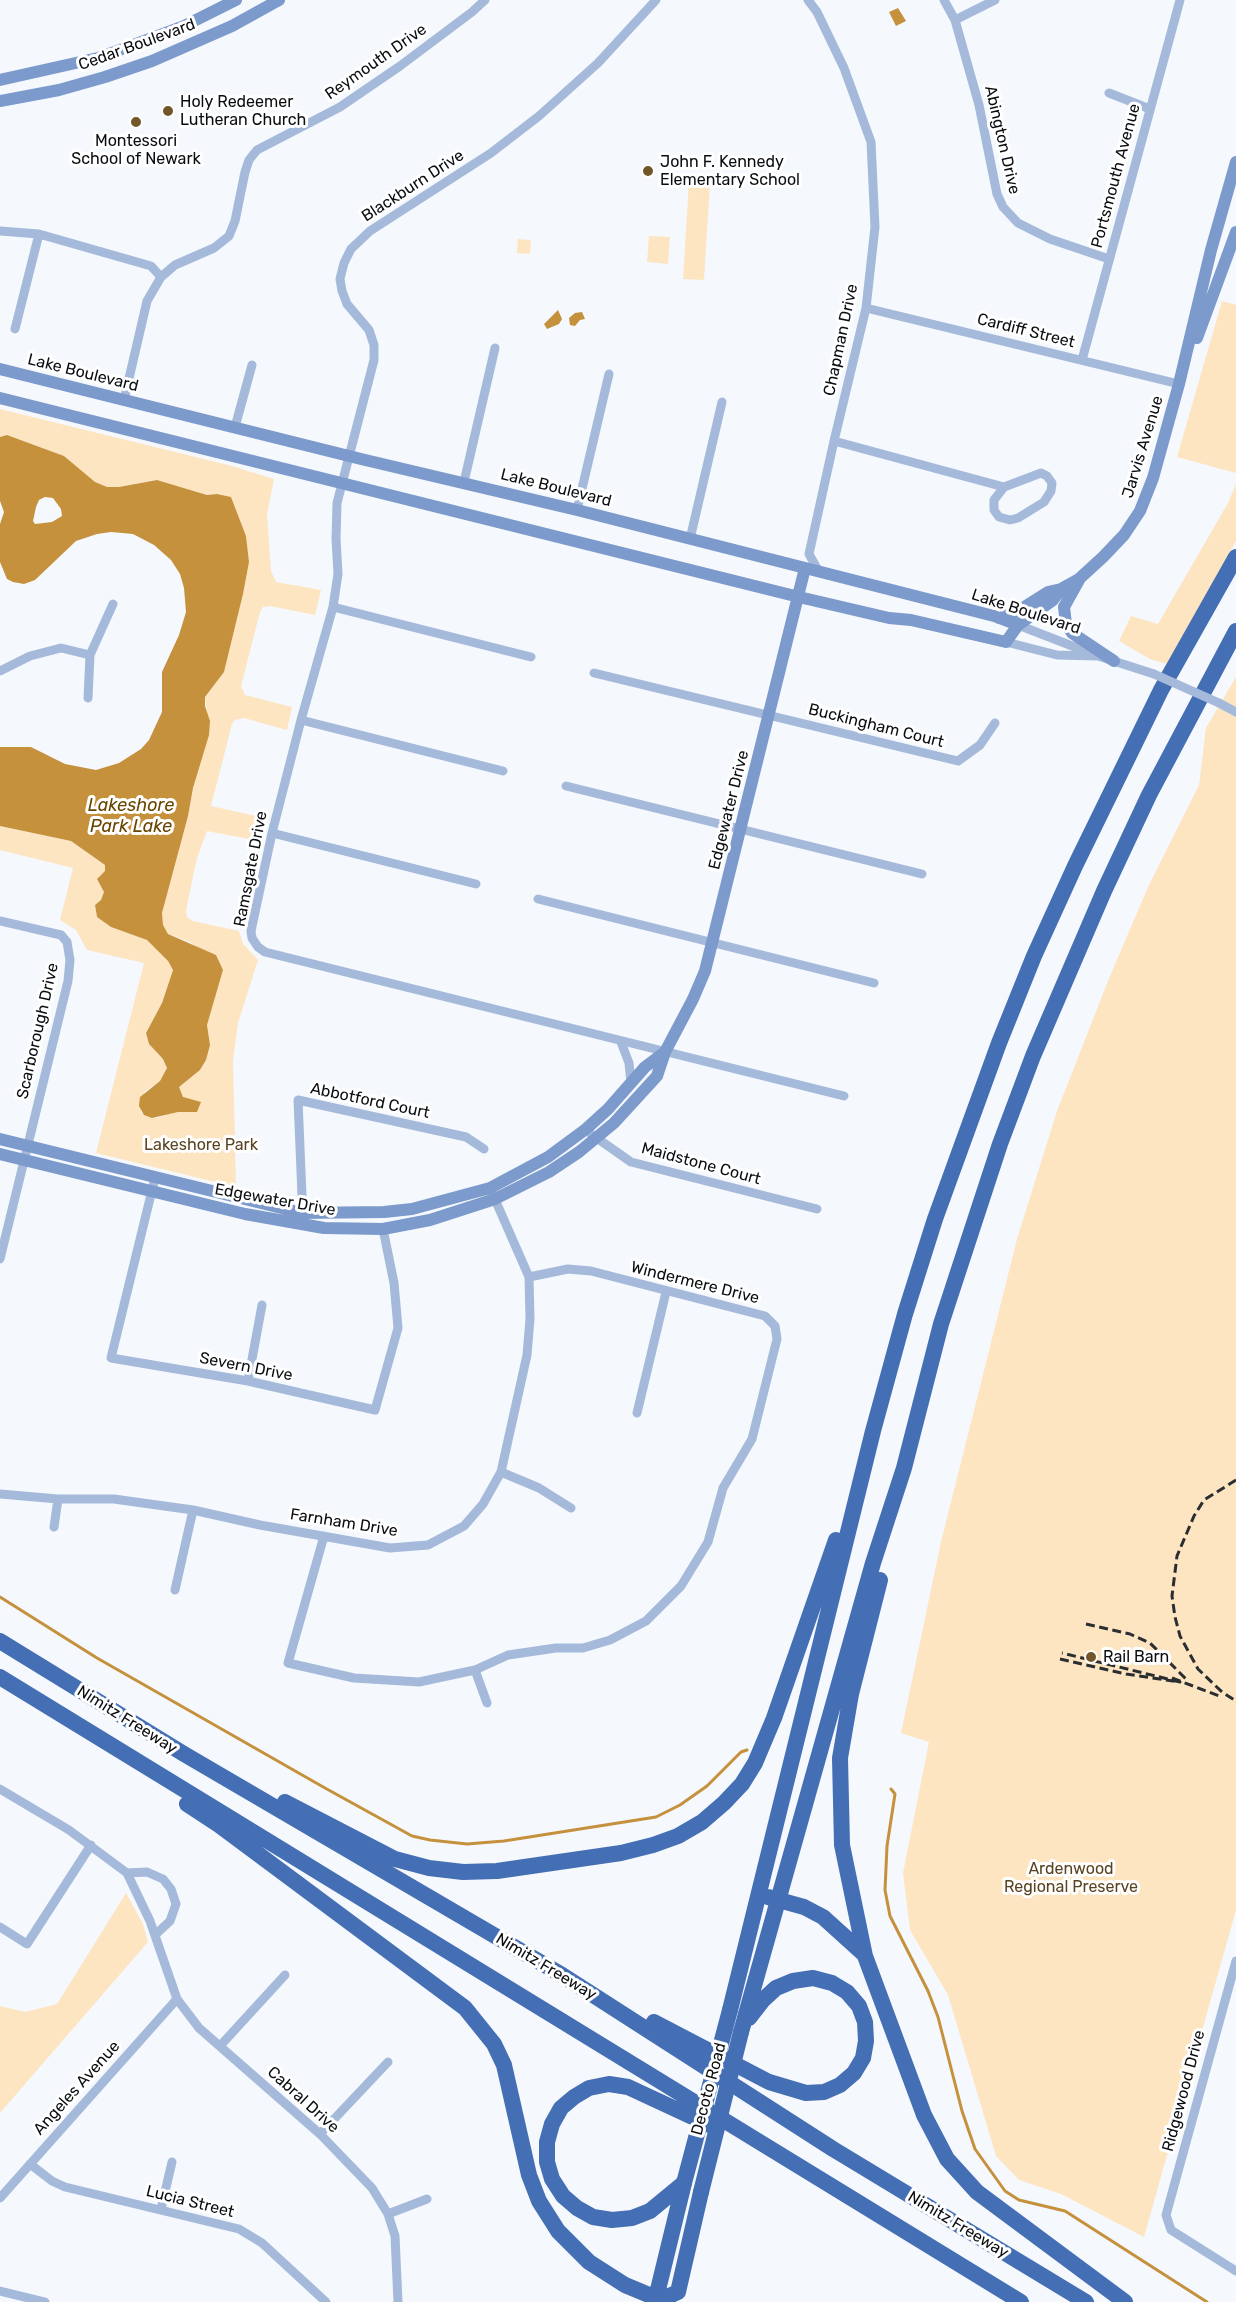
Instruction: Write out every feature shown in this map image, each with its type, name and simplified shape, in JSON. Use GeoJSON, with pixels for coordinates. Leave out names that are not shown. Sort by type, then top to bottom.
{"type":"FeatureCollection","features":[{"type":"Feature","properties":{"kind":"highway"},"geometry":{"type":"LineString","coordinates":[[184,1754],[309,1814],[395,1859],[429,1868],[463,1872],[497,1871],[621,1853],[653,1845],[678,1836],[702,1822],[742,1784],[766,1740],[873,1431],[905,1314],[935,1219],[966,1129],[1034,956],[1161,690],[1236,557]]}},
{"type":"Feature","properties":{"kind":"highway"},"geometry":{"type":"LineString","coordinates":[[1125,2302],[977,2192],[947,2159],[924,2115],[865,1956],[847,1875],[842,1836],[840,1758],[851,1694],[896,1515],[903,1468],[941,1324],[969,1236],[1033,1056],[1104,891],[1149,795],[1236,631]]}},
{"type":"Feature","properties":{"kind":"highway","name":"Decoto Road"},"geometry":{"type":"LineString","coordinates":[[873,1431],[730,2010],[656,2298],[678,2292],[741,2032],[873,1563],[903,1468]]}},
{"type":"Feature","properties":{"kind":"highway","name":"Nimitz Freeway"},"geometry":{"type":"LineString","coordinates":[[0,1641],[184,1754],[562,1975],[833,2149],[1086,2302]]}},
{"type":"Feature","properties":{"kind":"highway","name":"Nimitz Freeway"},"geometry":{"type":"LineString","coordinates":[[0,1677],[817,2175],[1021,2302]]}},
{"type":"Feature","properties":{"kind":"highway"},"geometry":{"type":"LineString","coordinates":[[104,1741],[116,1760],[219,1825],[465,2008],[494,2044],[504,2065],[529,2175],[545,2213],[565,2240],[589,2262],[625,2285],[656,2298]]}},
{"type":"Feature","properties":{"kind":"highway"},"geometry":{"type":"LineString","coordinates":[[760,1887],[781,1892],[823,1917],[865,1956]]}},
{"type":"Feature","properties":{"kind":"highway"},"geometry":{"type":"LineString","coordinates":[[562,1975],[769,2082],[806,2093],[824,2092],[840,2085],[854,2073],[863,2058],[866,2041],[865,2022],[859,2006],[847,1992],[832,1983],[813,1978],[793,1981],[776,1988],[763,2000],[741,2032]]}},
{"type":"Feature","properties":{"kind":"highway"},"geometry":{"type":"LineString","coordinates":[[684,2184],[650,2211],[632,2218],[612,2220],[593,2217],[577,2208],[563,2196],[552,2179],[547,2162],[547,2142],[552,2124],[561,2108],[589,2088],[609,2084],[628,2087],[817,2175]]}},
{"type":"Feature","properties":{"kind":"street","name":"Cedar Boulevard"},"geometry":{"type":"LineString","coordinates":[[0,80],[99,57],[184,26],[236,0]]}},
{"type":"Feature","properties":{"kind":"street","name":"Cedar Boulevard"},"geometry":{"type":"LineString","coordinates":[[0,101],[70,87],[152,61],[232,26],[279,0]]}},
{"type":"Feature","properties":{"kind":"street","name":"Reymouth Drive"},"geometry":{"type":"LineString","coordinates":[[124,400],[147,301],[161,277],[175,265],[214,248],[229,236],[235,221],[245,172],[249,160],[257,150],[340,107],[400,66],[485,0]]}},
{"type":"Feature","properties":{"kind":"street","name":"Chapman Drive"},"geometry":{"type":"LineString","coordinates":[[808,0],[817,12],[844,68],[871,142],[875,226],[866,308],[809,554]]}},
{"type":"Feature","properties":{"kind":"street","name":"Abington Drive"},"geometry":{"type":"LineString","coordinates":[[944,0],[955,20],[979,105],[997,194],[1003,207],[1018,223],[1050,239],[1109,259]]}},
{"type":"Feature","properties":{"kind":"street"},"geometry":{"type":"LineString","coordinates":[[955,20],[995,0]]}},
{"type":"Feature","properties":{"kind":"street","name":"Portsmouth Avenue"},"geometry":{"type":"LineString","coordinates":[[1082,360],[1180,0]]}},
{"type":"Feature","properties":{"kind":"street","name":"Blackburn Drive"},"geometry":{"type":"LineString","coordinates":[[349,456],[374,360],[374,345],[369,330],[347,304],[342,291],[340,279],[351,249],[370,231],[491,153],[539,116],[597,63],[650,2]]}},
{"type":"Feature","properties":{"kind":"street"},"geometry":{"type":"LineString","coordinates":[[1109,93],[1150,109]]}},
{"type":"Feature","properties":{"kind":"street","name":"Jarvis Avenue"},"geometry":{"type":"LineString","coordinates":[[1006,642],[1018,625],[1053,600],[1061,589],[1079,579],[1124,535],[1140,511],[1153,478],[1179,384],[1206,270],[1236,162]]}},
{"type":"Feature","properties":{"kind":"street"},"geometry":{"type":"LineString","coordinates":[[0,231],[39,234],[151,266],[161,277]]}},
{"type":"Feature","properties":{"kind":"street","name":"Jarvis Avenue"},"geometry":{"type":"LineString","coordinates":[[1179,384],[1236,232]]}},
{"type":"Feature","properties":{"kind":"street"},"geometry":{"type":"LineString","coordinates":[[15,329],[39,234]]}},
{"type":"Feature","properties":{"kind":"street","name":"Cardiff Street"},"geometry":{"type":"LineString","coordinates":[[866,308],[1179,384]]}},
{"type":"Feature","properties":{"kind":"street"},"geometry":{"type":"LineString","coordinates":[[464,482],[495,348]]}},
{"type":"Feature","properties":{"kind":"street"},"geometry":{"type":"LineString","coordinates":[[236,428],[252,365]]}},
{"type":"Feature","properties":{"kind":"street","name":"Lake Boulevard"},"geometry":{"type":"LineString","coordinates":[[0,369],[577,510],[999,618],[1098,656],[1154,674],[1236,712]]}},
{"type":"Feature","properties":{"kind":"street"},"geometry":{"type":"LineString","coordinates":[[577,510],[609,374]]}},
{"type":"Feature","properties":{"kind":"street","name":"Lake Boulevard"},"geometry":{"type":"LineString","coordinates":[[0,398],[799,597],[889,618],[911,620],[1057,655],[1098,656]]}},
{"type":"Feature","properties":{"kind":"street"},"geometry":{"type":"LineString","coordinates":[[690,539],[722,402]]}},
{"type":"Feature","properties":{"kind":"street"},"geometry":{"type":"LineString","coordinates":[[834,441],[1004,487],[1041,473],[1047,476],[1052,483],[1051,491],[1044,502],[1018,518],[1010,520],[999,517],[994,510],[994,500],[1004,487]]}},
{"type":"Feature","properties":{"kind":"street","name":"Ramsgate Drive"},"geometry":{"type":"LineString","coordinates":[[349,456],[338,503],[336,539],[338,573],[333,607],[272,833],[251,931],[255,942],[265,952],[844,1096]]}},
{"type":"Feature","properties":{"kind":"street"},"geometry":{"type":"LineString","coordinates":[[799,567],[809,554],[819,572]]}},
{"type":"Feature","properties":{"kind":"street","name":"Edgewater Drive"},"geometry":{"type":"LineString","coordinates":[[590,1134],[614,1123],[657,1076],[664,1052],[693,999],[713,942],[770,716],[799,597],[799,567]]}},
{"type":"Feature","properties":{"kind":"street"},"geometry":{"type":"LineString","coordinates":[[1079,579],[1064,607],[1066,624],[1072,633],[1114,661]]}},
{"type":"Feature","properties":{"kind":"street"},"geometry":{"type":"LineString","coordinates":[[999,618],[1018,610],[1047,592],[1061,589]]}},
{"type":"Feature","properties":{"kind":"street"},"geometry":{"type":"LineString","coordinates":[[88,698],[90,655],[113,604]]}},
{"type":"Feature","properties":{"kind":"street"},"geometry":{"type":"LineString","coordinates":[[333,607],[531,657]]}},
{"type":"Feature","properties":{"kind":"street"},"geometry":{"type":"LineString","coordinates":[[0,671],[30,656],[61,648],[90,655]]}},
{"type":"Feature","properties":{"kind":"street","name":"Buckingham Court"},"geometry":{"type":"LineString","coordinates":[[594,673],[958,761],[980,745],[995,723]]}},
{"type":"Feature","properties":{"kind":"street"},"geometry":{"type":"LineString","coordinates":[[301,720],[503,771]]}},
{"type":"Feature","properties":{"kind":"street"},"geometry":{"type":"LineString","coordinates":[[566,786],[922,874]]}},
{"type":"Feature","properties":{"kind":"street"},"geometry":{"type":"LineString","coordinates":[[272,833],[476,884]]}},
{"type":"Feature","properties":{"kind":"street"},"geometry":{"type":"LineString","coordinates":[[538,899],[874,983]]}},
{"type":"Feature","properties":{"kind":"street","name":"Scarborough Drive"},"geometry":{"type":"LineString","coordinates":[[0,921],[62,935],[67,942],[70,960],[68,981],[0,1259]]}},
{"type":"Feature","properties":{"kind":"street"},"geometry":{"type":"LineString","coordinates":[[621,1042],[630,1063],[631,1083]]}},
{"type":"Feature","properties":{"kind":"street","name":"Edgewater Drive"},"geometry":{"type":"LineString","coordinates":[[0,1139],[155,1178],[303,1219],[324,1228],[383,1229],[463,1211],[492,1194],[549,1172],[579,1152],[590,1134],[631,1083],[645,1067],[664,1052]]}},
{"type":"Feature","properties":{"kind":"street","name":"Abbotford Court"},"geometry":{"type":"LineString","coordinates":[[303,1219],[298,1100],[466,1137],[484,1149]]}},
{"type":"Feature","properties":{"kind":"street","name":"Maidstone Court"},"geometry":{"type":"LineString","coordinates":[[590,1134],[631,1162],[817,1209]]}},
{"type":"Feature","properties":{"kind":"street","name":"Edgewater Drive"},"geometry":{"type":"LineString","coordinates":[[0,1154],[245,1214],[303,1219],[412,1209],[492,1194]]}},
{"type":"Feature","properties":{"kind":"street","name":"Severn Drive"},"geometry":{"type":"LineString","coordinates":[[155,1178],[111,1358],[248,1381],[375,1410],[398,1328],[394,1283],[383,1229]]}},
{"type":"Feature","properties":{"kind":"street","name":"Farnham Drive"},"geometry":{"type":"LineString","coordinates":[[0,1494],[57,1499],[114,1499],[193,1510],[390,1548],[428,1545],[464,1526],[483,1504],[501,1472],[527,1355],[531,1299],[528,1278],[492,1194]]}},
{"type":"Feature","properties":{"kind":"street","name":"Windermere Drive"},"geometry":{"type":"LineString","coordinates":[[324,1536],[288,1663],[354,1678],[419,1682],[475,1670],[508,1655],[556,1648],[583,1648],[610,1640],[646,1622],[681,1586],[708,1542],[723,1488],[752,1439],[777,1340],[777,1333],[771,1320],[765,1316],[579,1270],[568,1269],[528,1278]]}},
{"type":"Feature","properties":{"kind":"street"},"geometry":{"type":"LineString","coordinates":[[637,1413],[666,1292]]}},
{"type":"Feature","properties":{"kind":"street"},"geometry":{"type":"LineString","coordinates":[[248,1381],[262,1305]]}},
{"type":"Feature","properties":{"kind":"street"},"geometry":{"type":"LineString","coordinates":[[501,1472],[539,1488],[571,1508]]}},
{"type":"Feature","properties":{"kind":"street"},"geometry":{"type":"LineString","coordinates":[[54,1527],[57,1499]]}},
{"type":"Feature","properties":{"kind":"street"},"geometry":{"type":"LineString","coordinates":[[175,1590],[193,1510]]}},
{"type":"Feature","properties":{"kind":"street"},"geometry":{"type":"LineString","coordinates":[[475,1670],[487,1703]]}},
{"type":"Feature","properties":{"kind":"street","name":"Cabral Drive"},"geometry":{"type":"LineString","coordinates":[[0,1789],[92,1845],[127,1873],[155,1935],[177,1999],[199,2028],[320,2134],[372,2188],[388,2214],[395,2236],[398,2302]]}},
{"type":"Feature","properties":{"kind":"street"},"geometry":{"type":"LineString","coordinates":[[0,1927],[27,1944],[92,1845]]}},
{"type":"Feature","properties":{"kind":"street"},"geometry":{"type":"LineString","coordinates":[[127,1873],[147,1872],[163,1879],[171,1889],[176,1904],[170,1921],[155,1935]]}},
{"type":"Feature","properties":{"kind":"street","name":"Ridgewood Drive"},"geometry":{"type":"LineString","coordinates":[[1236,1961],[1166,2215],[1171,2230],[1236,2271]]}},
{"type":"Feature","properties":{"kind":"street"},"geometry":{"type":"LineString","coordinates":[[220,2046],[285,1975]]}},
{"type":"Feature","properties":{"kind":"street","name":"Angeles Avenue"},"geometry":{"type":"LineString","coordinates":[[0,2198],[177,1999]]}},
{"type":"Feature","properties":{"kind":"street"},"geometry":{"type":"LineString","coordinates":[[320,2134],[388,2062]]}},
{"type":"Feature","properties":{"kind":"street"},"geometry":{"type":"LineString","coordinates":[[161,2209],[172,2162]]}},
{"type":"Feature","properties":{"kind":"street","name":"Lucia Street"},"geometry":{"type":"LineString","coordinates":[[30,2164],[64,2187],[239,2229],[262,2243],[326,2302]]}},
{"type":"Feature","properties":{"kind":"street"},"geometry":{"type":"LineString","coordinates":[[388,2214],[427,2199]]}},
{"type":"Feature","properties":{"kind":"street"},"geometry":{"type":"LineString","coordinates":[[0,2291],[45,2302]]}},
{"type":"Feature","properties":{"kind":"green space"},"geometry":{"type":"Polygon","coordinates":[[[689,181],[710,182],[704,280],[683,279],[689,181]]]}},
{"type":"Feature","properties":{"kind":"green space"},"geometry":{"type":"Polygon","coordinates":[[[649,236],[670,237],[668,264],[647,262],[649,236]]]}},
{"type":"Feature","properties":{"kind":"green space"},"geometry":{"type":"Polygon","coordinates":[[[518,239],[531,240],[530,254],[517,253],[518,239]]]}},
{"type":"Feature","properties":{"kind":"green space"},"geometry":{"type":"Polygon","coordinates":[[[1222,301],[1236,305],[1236,473],[1177,457],[1222,301]]]}},
{"type":"Feature","properties":{"kind":"green space","name":"Lakeshore Park"},"geometry":{"type":"Polygon","coordinates":[[[0,409],[232,466],[274,479],[267,514],[271,571],[276,582],[321,590],[315,615],[270,606],[263,607],[260,612],[241,686],[245,695],[292,707],[287,730],[244,718],[235,720],[232,724],[211,806],[265,818],[259,841],[207,831],[197,858],[186,910],[187,917],[193,921],[239,931],[243,944],[258,960],[238,1023],[233,1061],[236,1187],[96,1153],[144,963],[87,950],[76,930],[60,920],[73,868],[0,850],[0,826],[71,841],[105,865],[105,871],[97,879],[104,892],[101,900],[95,905],[97,917],[111,927],[147,940],[168,961],[173,970],[162,1003],[146,1033],[149,1044],[163,1059],[167,1068],[160,1081],[144,1092],[141,1112],[157,1118],[185,1111],[183,1097],[178,1087],[200,1070],[206,1060],[210,1045],[207,1025],[223,970],[190,942],[168,934],[163,925],[162,913],[188,816],[207,712],[205,697],[224,672],[243,594],[249,562],[246,536],[231,497],[217,494],[207,495],[157,480],[119,487],[107,487],[95,483],[64,456],[7,435],[0,437],[0,409]]]}},
{"type":"Feature","properties":{"kind":"green space"},"geometry":{"type":"Polygon","coordinates":[[[1236,484],[1236,541],[1167,664],[1150,659],[1119,641],[1131,616],[1158,624],[1228,503],[1236,484]]]}},
{"type":"Feature","properties":{"kind":"green space","name":"Ardenwood Regional Preserve"},"geometry":{"type":"Polygon","coordinates":[[[1236,677],[1236,1910],[1144,2237],[1061,2194],[1019,2180],[996,2156],[948,1995],[910,1930],[903,1873],[929,1742],[901,1733],[941,1542],[1017,1239],[1057,1111],[1148,887],[1199,785],[1206,728],[1236,677]]]}},
{"type":"Feature","properties":{"kind":"green space"},"geometry":{"type":"Polygon","coordinates":[[[126,1893],[143,1924],[148,1942],[0,2113],[0,2006],[25,2012],[57,2004],[126,1893]]]}},
{"type":"Feature","properties":{"kind":"water"},"geometry":{"type":"Polygon","coordinates":[[[898,8],[906,21],[896,26],[889,12],[898,8]]]}},
{"type":"Feature","properties":{"kind":"water"},"geometry":{"type":"Polygon","coordinates":[[[558,310],[562,319],[559,324],[547,329],[544,324],[558,310]]]}},
{"type":"Feature","properties":{"kind":"water"},"geometry":{"type":"Polygon","coordinates":[[[582,312],[585,319],[580,320],[575,326],[570,325],[569,318],[575,313],[582,312]]]}},
{"type":"Feature","properties":{"kind":"water","name":"Lakeshore Park Lake"},"geometry":{"type":"Polygon","coordinates":[[[7,435],[64,456],[95,482],[107,487],[157,480],[207,495],[217,494],[231,497],[246,536],[249,562],[243,594],[224,672],[205,697],[205,706],[210,721],[209,735],[193,788],[188,816],[162,913],[163,925],[168,934],[216,955],[223,970],[207,1025],[210,1045],[206,1060],[200,1070],[179,1087],[183,1097],[201,1102],[197,1112],[178,1112],[152,1118],[144,1115],[139,1106],[140,1097],[160,1081],[167,1068],[163,1059],[149,1044],[146,1033],[162,1003],[173,970],[168,961],[147,940],[111,927],[97,917],[95,905],[101,900],[104,892],[97,879],[105,871],[105,865],[71,841],[0,826],[0,747],[31,747],[65,764],[96,770],[119,763],[141,749],[149,740],[162,712],[162,672],[179,635],[186,612],[180,574],[171,560],[154,545],[133,534],[111,532],[76,541],[35,580],[24,584],[7,579],[0,562],[0,524],[4,512],[0,501],[0,437],[7,435]],[[45,497],[39,500],[33,521],[35,524],[52,522],[62,516],[61,509],[53,498],[45,497]]]}},
{"type":"Feature","properties":{"kind":"waterway"},"geometry":{"type":"LineString","coordinates":[[0,1597],[97,1658],[325,1788],[412,1836],[430,1840],[467,1844],[504,1841],[656,1817],[680,1805],[707,1786],[741,1752],[747,1750]]}},
{"type":"Feature","properties":{"kind":"waterway"},"geometry":{"type":"LineString","coordinates":[[891,1789],[895,1794],[887,1846],[885,1890],[890,1916],[928,1991],[938,2017],[962,2111],[975,2149],[1005,2191],[1019,2200],[1065,2211],[1207,2302]]}},
{"type":"Feature","properties":{"kind":"railway"},"geometry":{"type":"LineString","coordinates":[[1236,1480],[1204,1500],[1194,1516],[1177,1556],[1172,1596],[1180,1636],[1198,1669],[1222,1692],[1236,1701]]}},
{"type":"Feature","properties":{"kind":"railway"},"geometry":{"type":"LineString","coordinates":[[1086,1624],[1130,1634],[1150,1643],[1187,1680]]}},
{"type":"Feature","properties":{"kind":"railway"},"geometry":{"type":"LineString","coordinates":[[1060,1659],[1126,1674],[1180,1682],[1062,1653]]}},
{"type":"Feature","properties":{"kind":"railway"},"geometry":{"type":"LineString","coordinates":[[1172,1678],[1222,1697]]}},
{"type":"Feature","properties":{"kind":"place","name":"Holy Redeemer Lutheran Church"},"geometry":{"type":"Point","coordinates":[168,111]}},
{"type":"Feature","properties":{"kind":"place","name":"Montessori School of Newark"},"geometry":{"type":"Point","coordinates":[136,122]}},
{"type":"Feature","properties":{"kind":"place","name":"John F. Kennedy Elementary School"},"geometry":{"type":"Point","coordinates":[648,171]}},
{"type":"Feature","properties":{"kind":"place","name":"Rail Barn"},"geometry":{"type":"Point","coordinates":[1091,1657]}}]}
